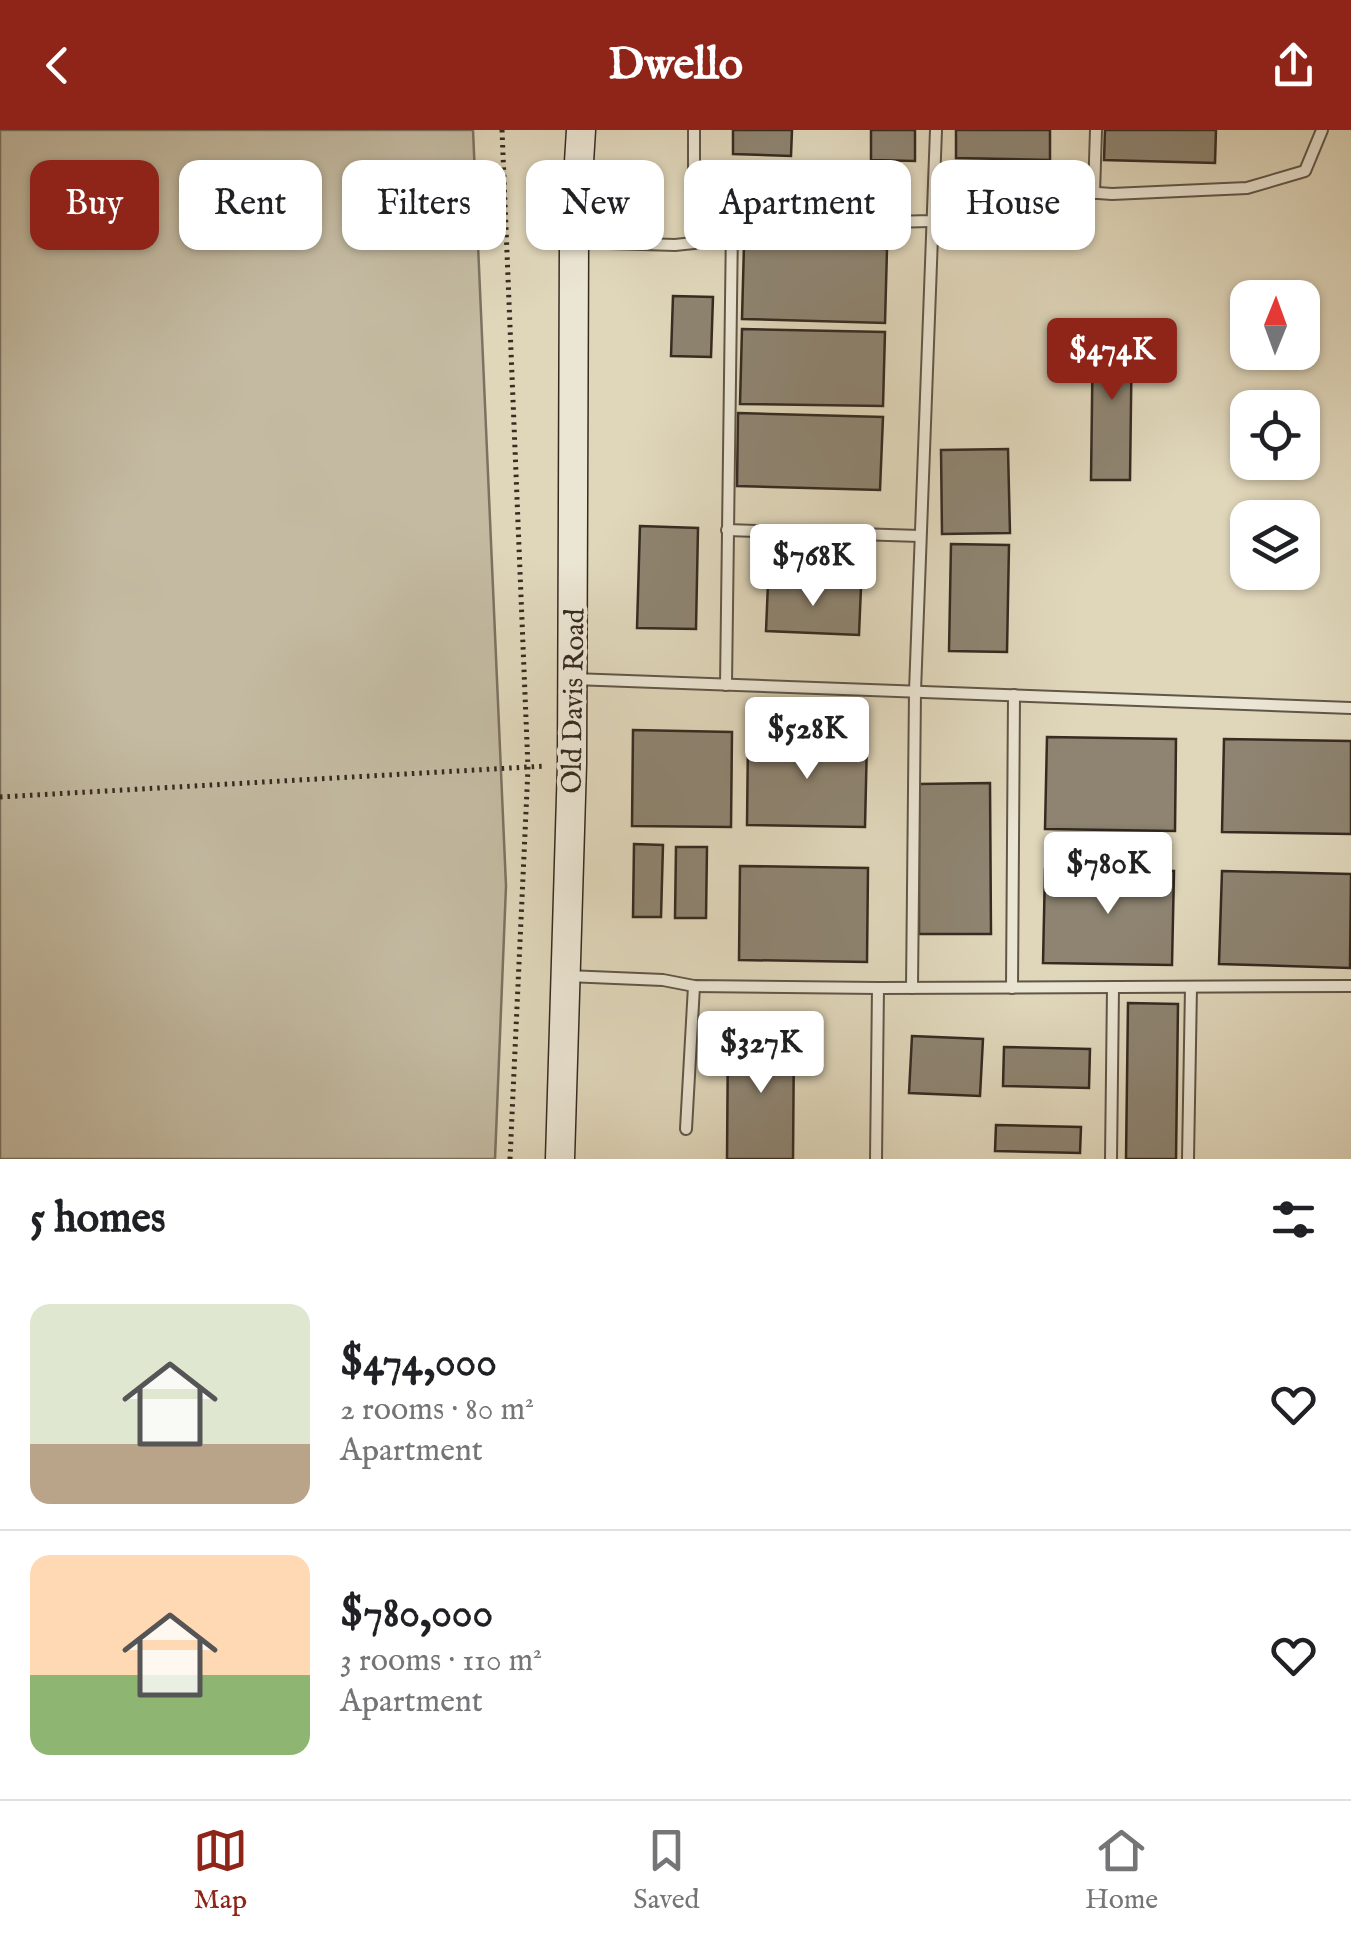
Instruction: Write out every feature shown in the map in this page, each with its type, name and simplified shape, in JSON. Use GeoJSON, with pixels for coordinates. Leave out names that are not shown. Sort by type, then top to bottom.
{"type":"FeatureCollection","features":[{"type":"Feature","properties":{"kind":"street","name":"Old Davis Road"},"geometry":{"type":"LineString","coordinates":[[566,130],[568,160]]}},
{"type":"Feature","properties":{"kind":"street","name":"Old Davis Road"},"geometry":{"type":"LineString","coordinates":[[579,160],[581,130]]}},
{"type":"Feature","properties":{"kind":"street","name":"Old Davis Road"},"geometry":{"type":"LineString","coordinates":[[560,1159],[572,764],[574,250]]}},
{"type":"Feature","properties":{"kind":"lane"},"geometry":{"type":"LineString","coordinates":[[694,130],[694,160]]}},
{"type":"Feature","properties":{"kind":"lane"},"geometry":{"type":"LineString","coordinates":[[912,988],[915,691],[936,130]]}},
{"type":"Feature","properties":{"kind":"lane"},"geometry":{"type":"LineString","coordinates":[[1095,162],[1096,130]]}},
{"type":"Feature","properties":{"kind":"lane"},"geometry":{"type":"LineString","coordinates":[[1095,193],[1247,188],[1304,171],[1322,130]]}},
{"type":"Feature","properties":{"kind":"lane"},"geometry":{"type":"LineString","coordinates":[[911,221],[930,221]]}},
{"type":"Feature","properties":{"kind":"lane"},"geometry":{"type":"LineString","coordinates":[[726,685],[732,250]]}},
{"type":"Feature","properties":{"kind":"lane"},"geometry":{"type":"LineString","coordinates":[[727,530],[920,536]]}},
{"type":"Feature","properties":{"kind":"lane"},"geometry":{"type":"LineString","coordinates":[[573,679],[1351,708]]}},
{"type":"Feature","properties":{"kind":"lane"},"geometry":{"type":"LineString","coordinates":[[1012,988],[1014,694]]}},
{"type":"Feature","properties":{"kind":"lane"},"geometry":{"type":"LineString","coordinates":[[566,976],[663,980],[694,986],[1351,986]]}},
{"type":"Feature","properties":{"kind":"lane"},"geometry":{"type":"LineString","coordinates":[[686,1129],[694,986]]}},
{"type":"Feature","properties":{"kind":"lane"},"geometry":{"type":"LineString","coordinates":[[1188,1159],[1191,987]]}},
{"type":"Feature","properties":{"kind":"lane"},"geometry":{"type":"LineString","coordinates":[[876,1159],[878,988]]}},
{"type":"Feature","properties":{"kind":"lane"},"geometry":{"type":"LineString","coordinates":[[1111,1159],[1113,988]]}},
{"type":"Feature","properties":{"kind":"path"},"geometry":{"type":"LineString","coordinates":[[502,130],[528,768],[510,1159]]}},
{"type":"Feature","properties":{"kind":"path"},"geometry":{"type":"LineString","coordinates":[[0,796],[572,764]]}},
{"type":"Feature","properties":{"kind":"shaded area"},"geometry":{"type":"Polygon","coordinates":[[[0,130],[473,130],[474,160],[342,160],[342,250],[478,250],[506,886],[495,1159],[0,1159],[0,130]]]}},
{"type":"Feature","properties":{"kind":"building"},"geometry":{"type":"Polygon","coordinates":[[[733,130],[792,130],[791,156],[733,154],[733,130]]]}},
{"type":"Feature","properties":{"kind":"building"},"geometry":{"type":"Polygon","coordinates":[[[871,130],[915,130],[915,161],[871,160],[871,130]]]}},
{"type":"Feature","properties":{"kind":"building"},"geometry":{"type":"Polygon","coordinates":[[[956,130],[1050,130],[1050,160],[956,158],[956,130]]]}},
{"type":"Feature","properties":{"kind":"building"},"geometry":{"type":"Polygon","coordinates":[[[1105,130],[1216,130],[1215,163],[1104,160],[1105,130]]]}},
{"type":"Feature","properties":{"kind":"building"},"geometry":{"type":"Polygon","coordinates":[[[744,250],[887,250],[885,323],[742,319],[744,250]]]}},
{"type":"Feature","properties":{"kind":"building"},"geometry":{"type":"Polygon","coordinates":[[[673,296],[713,297],[711,357],[671,356],[673,296]]]}},
{"type":"Feature","properties":{"kind":"building"},"geometry":{"type":"Polygon","coordinates":[[[1093,326],[1132,326],[1130,480],[1091,480],[1093,326]]]}},
{"type":"Feature","properties":{"kind":"building"},"geometry":{"type":"Polygon","coordinates":[[[742,329],[885,332],[883,406],[740,404],[742,329]]]}},
{"type":"Feature","properties":{"kind":"building"},"geometry":{"type":"Polygon","coordinates":[[[738,413],[883,417],[880,490],[737,486],[738,413]]]}},
{"type":"Feature","properties":{"kind":"building"},"geometry":{"type":"Polygon","coordinates":[[[1008,449],[1010,533],[942,534],[941,450],[1008,449]]]}},
{"type":"Feature","properties":{"kind":"building"},"geometry":{"type":"Polygon","coordinates":[[[640,526],[698,528],[696,629],[637,628],[640,526]]]}},
{"type":"Feature","properties":{"kind":"building"},"geometry":{"type":"Polygon","coordinates":[[[951,544],[1009,545],[1007,652],[949,651],[951,544]]]}},
{"type":"Feature","properties":{"kind":"building"},"geometry":{"type":"Polygon","coordinates":[[[768,583],[861,587],[859,635],[766,631],[768,583]]]}},
{"type":"Feature","properties":{"kind":"building"},"geometry":{"type":"Polygon","coordinates":[[[633,730],[732,732],[731,827],[632,826],[633,730]]]}},
{"type":"Feature","properties":{"kind":"building"},"geometry":{"type":"Polygon","coordinates":[[[1047,737],[1176,739],[1175,831],[1045,829],[1047,737]]]}},
{"type":"Feature","properties":{"kind":"building"},"geometry":{"type":"Polygon","coordinates":[[[748,738],[867,740],[865,827],[747,825],[748,738]]]}},
{"type":"Feature","properties":{"kind":"building"},"geometry":{"type":"Polygon","coordinates":[[[1224,739],[1351,741],[1351,834],[1222,832],[1224,739]]]}},
{"type":"Feature","properties":{"kind":"building"},"geometry":{"type":"Polygon","coordinates":[[[990,783],[991,934],[919,934],[919,784],[990,783]]]}},
{"type":"Feature","properties":{"kind":"building"},"geometry":{"type":"Polygon","coordinates":[[[634,844],[663,845],[661,917],[633,917],[634,844]]]}},
{"type":"Feature","properties":{"kind":"building"},"geometry":{"type":"Polygon","coordinates":[[[676,847],[707,847],[706,918],[675,918],[676,847]]]}},
{"type":"Feature","properties":{"kind":"building"},"geometry":{"type":"Polygon","coordinates":[[[740,866],[868,868],[867,962],[739,960],[740,866]]]}},
{"type":"Feature","properties":{"kind":"building"},"geometry":{"type":"Polygon","coordinates":[[[1045,869],[1174,871],[1172,965],[1043,963],[1045,869]]]}},
{"type":"Feature","properties":{"kind":"building"},"geometry":{"type":"Polygon","coordinates":[[[1222,871],[1351,874],[1350,968],[1219,964],[1222,871]]]}},
{"type":"Feature","properties":{"kind":"building"},"geometry":{"type":"Polygon","coordinates":[[[1128,1003],[1178,1004],[1176,1159],[1126,1159],[1128,1003]]]}},
{"type":"Feature","properties":{"kind":"building"},"geometry":{"type":"Polygon","coordinates":[[[728,1034],[794,1034],[793,1159],[727,1159],[728,1034]]]}},
{"type":"Feature","properties":{"kind":"building"},"geometry":{"type":"Polygon","coordinates":[[[912,1036],[983,1039],[980,1096],[909,1093],[912,1036]]]}},
{"type":"Feature","properties":{"kind":"building"},"geometry":{"type":"Polygon","coordinates":[[[1004,1047],[1090,1049],[1089,1088],[1003,1086],[1004,1047]]]}},
{"type":"Feature","properties":{"kind":"building"},"geometry":{"type":"Polygon","coordinates":[[[996,1125],[1081,1127],[1080,1153],[995,1151],[996,1125]]]}}]}
